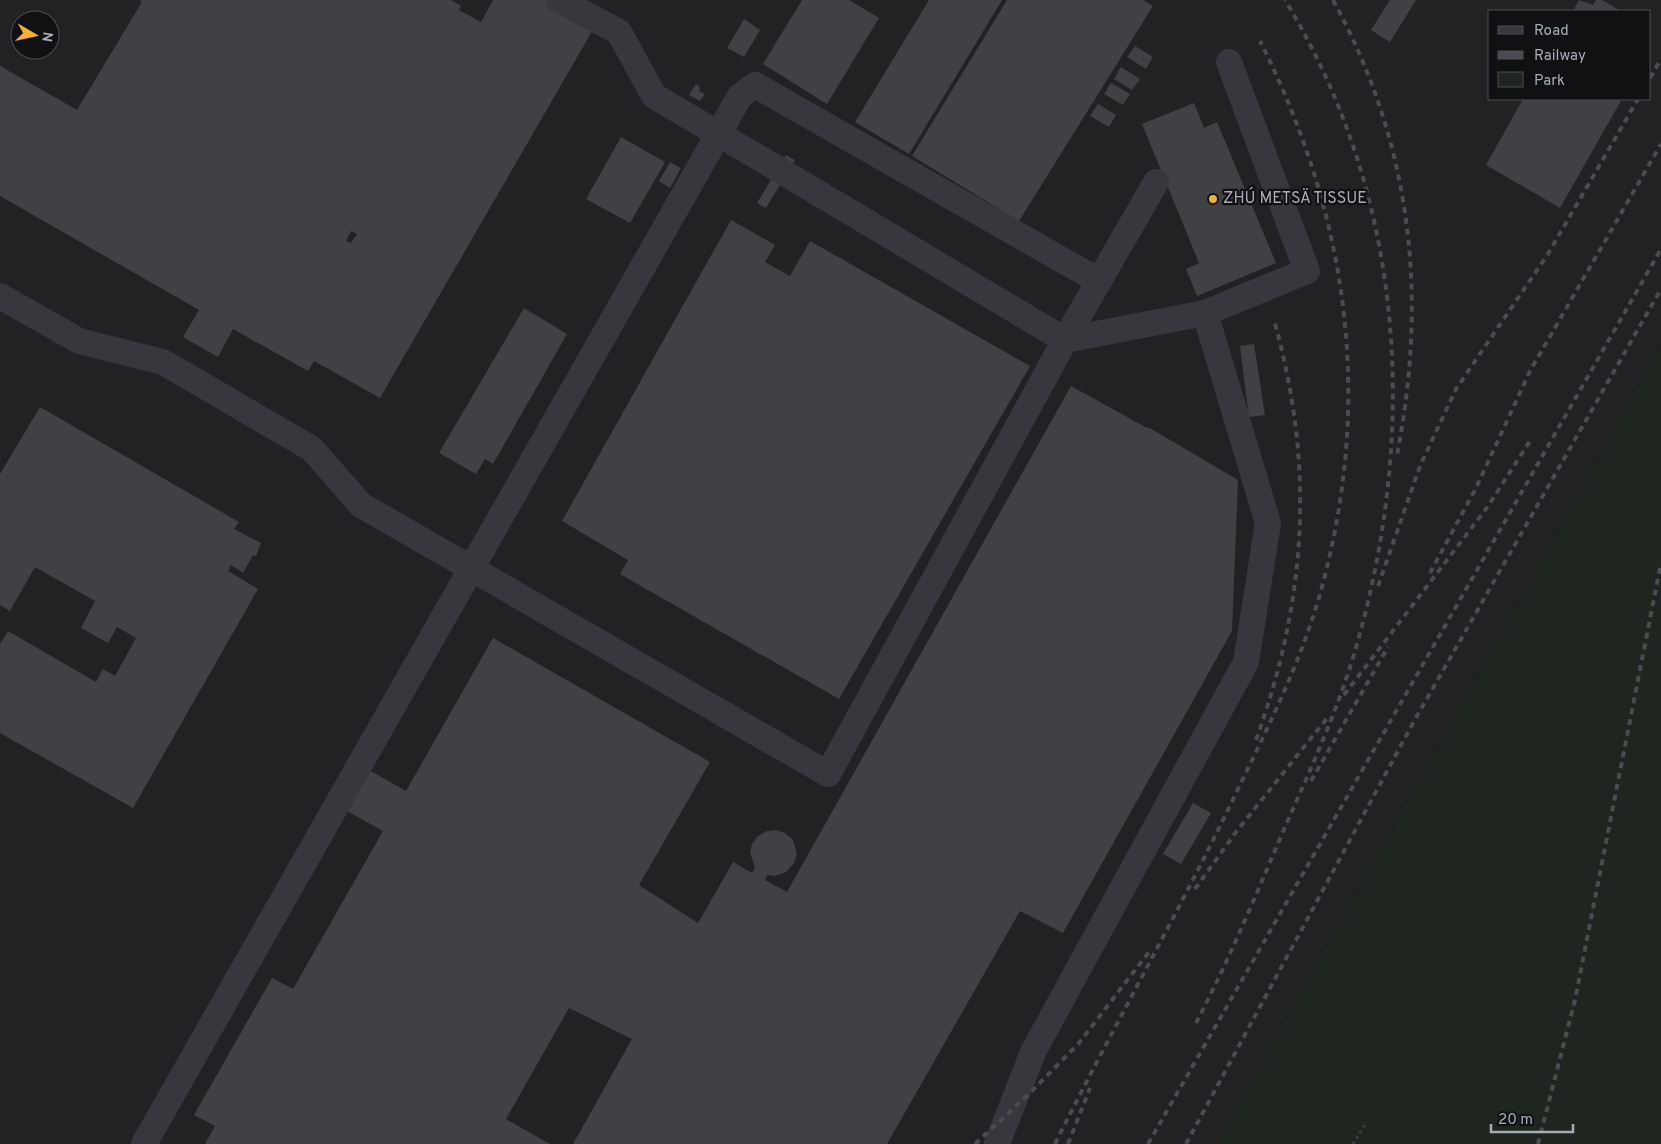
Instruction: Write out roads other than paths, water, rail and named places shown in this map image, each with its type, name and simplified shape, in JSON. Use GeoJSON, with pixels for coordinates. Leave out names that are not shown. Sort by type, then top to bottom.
{"type":"FeatureCollection","features":[{"type":"Feature","properties":{"kind":"lane"},"geometry":{"type":"LineString","coordinates":[[559,0],[619,32],[654,96],[1065,340],[1205,313],[1307,271],[1229,62]]}},
{"type":"Feature","properties":{"kind":"lane"},"geometry":{"type":"LineString","coordinates":[[149,1142],[740,96],[755,85],[1099,281]]}},
{"type":"Feature","properties":{"kind":"lane"},"geometry":{"type":"LineString","coordinates":[[0,296],[79,341],[162,362],[312,449],[361,505],[828,774],[1065,340],[1156,182]]}},
{"type":"Feature","properties":{"kind":"lane"},"geometry":{"type":"LineString","coordinates":[[997,1144],[1033,1052],[1246,662],[1268,523],[1205,313]]}},
{"type":"Feature","properties":{"kind":"railway"},"geometry":{"type":"LineString","coordinates":[[1196,1023],[1249,910],[1341,694],[1357,644],[1377,562],[1389,479],[1393,396],[1389,313],[1376,232],[1355,152],[1325,75],[1285,0]]}},
{"type":"Feature","properties":{"kind":"railway"},"geometry":{"type":"LineString","coordinates":[[1333,0],[1360,54],[1381,109],[1396,165],[1406,222],[1411,279],[1411,337],[1406,396],[1397,455]]}},
{"type":"Feature","properties":{"kind":"railway"},"geometry":{"type":"LineString","coordinates":[[1055,1144],[1195,876],[1273,715],[1294,668],[1312,619],[1320,594],[1337,522],[1346,451],[1348,381],[1344,312],[1332,243],[1315,175],[1290,108],[1260,41]]}},
{"type":"Feature","properties":{"kind":"railway"},"geometry":{"type":"LineString","coordinates":[[1651,76],[1661,59]]}},
{"type":"Feature","properties":{"kind":"railway"},"geometry":{"type":"LineString","coordinates":[[1378,586],[1420,466],[1456,389],[1548,254],[1637,100]]}},
{"type":"Feature","properties":{"kind":"railway"},"geometry":{"type":"LineString","coordinates":[[1430,573],[1476,488],[1530,371],[1661,144]]}},
{"type":"Feature","properties":{"kind":"railway"},"geometry":{"type":"LineString","coordinates":[[1148,1144],[1661,249]]}},
{"type":"Feature","properties":{"kind":"railway"},"geometry":{"type":"LineString","coordinates":[[1186,1144],[1413,723],[1661,289]]}},
{"type":"Feature","properties":{"kind":"railway"},"geometry":{"type":"LineString","coordinates":[[1256,740],[1273,687],[1286,635],[1295,583],[1300,532],[1300,480],[1296,427],[1287,374],[1274,320]]}},
{"type":"Feature","properties":{"kind":"railway"},"geometry":{"type":"LineString","coordinates":[[1344,695],[1486,509],[1530,441]]}},
{"type":"Feature","properties":{"kind":"railway"},"geometry":{"type":"LineString","coordinates":[[1538,1144],[1575,1000],[1661,563]]}},
{"type":"Feature","properties":{"kind":"railway"},"geometry":{"type":"LineString","coordinates":[[1311,781],[1388,647]]}},
{"type":"Feature","properties":{"kind":"railway"},"geometry":{"type":"LineString","coordinates":[[1195,889],[1236,832],[1328,717]]}},
{"type":"Feature","properties":{"kind":"railway"},"geometry":{"type":"LineString","coordinates":[[975,1144],[1032,1091],[1079,1043],[1149,952]]}},
{"type":"Feature","properties":{"kind":"railway"},"geometry":{"type":"LineString","coordinates":[[1068,1144],[1090,1088]]}},
{"type":"Feature","properties":{"kind":"place","name":"ZHÚ METSÄ TISSUE"},"geometry":{"type":"Point","coordinates":[1213,199]}}]}
